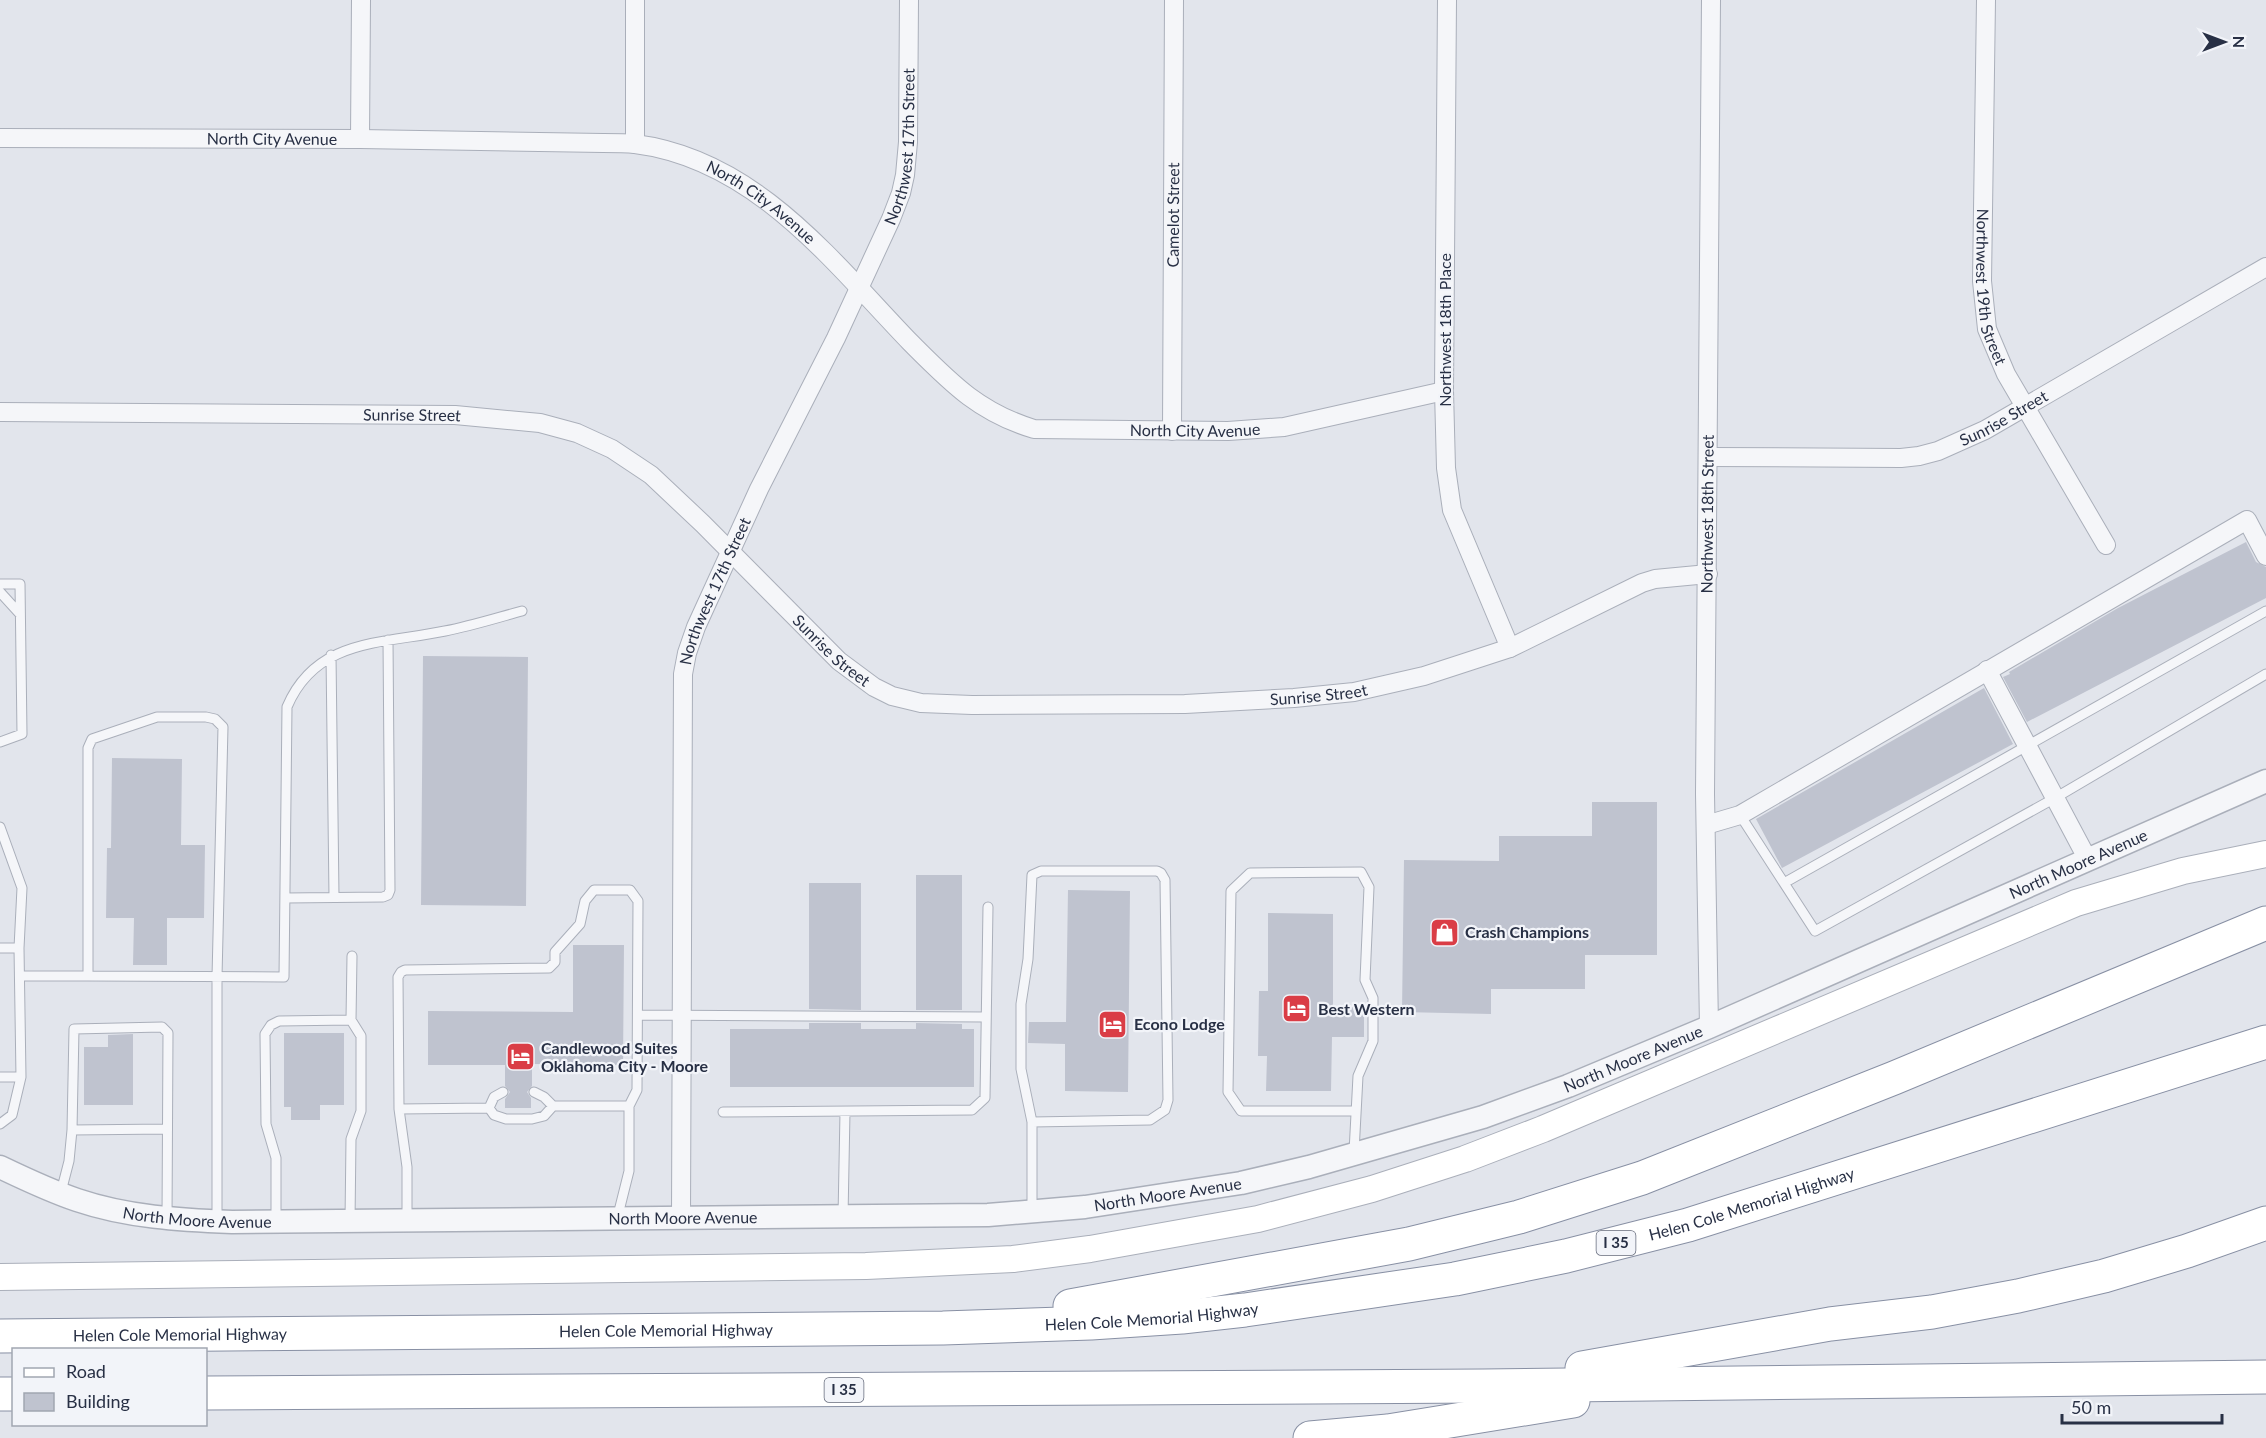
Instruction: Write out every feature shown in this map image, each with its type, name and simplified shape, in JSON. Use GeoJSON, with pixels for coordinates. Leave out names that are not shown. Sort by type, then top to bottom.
{"type":"FeatureCollection","features":[{"type":"Feature","properties":{"kind":"highway"},"geometry":{"type":"LineString","coordinates":[[943,1328],[1308,1264],[1408,1244],[1519,1217],[1642,1178],[1784,1123],[2263,924]]}},
{"type":"Feature","properties":{"kind":"highway","name":"Helen Cole Memorial Highway"},"geometry":{"type":"LineString","coordinates":[[0,1336],[943,1328],[1091,1323],[1245,1310],[1455,1280],[1566,1256],[1699,1221],[2266,1042]]}},
{"type":"Feature","properties":{"kind":"highway"},"geometry":{"type":"LineString","coordinates":[[1483,1386],[1830,1324],[1932,1312],[2018,1296],[2104,1276],[2187,1251],[2266,1223]]}},
{"type":"Feature","properties":{"kind":"highway","name":"I 35"},"geometry":{"type":"LineString","coordinates":[[207,1393],[1483,1386],[2266,1377]]}},
{"type":"Feature","properties":{"kind":"highway"},"geometry":{"type":"LineString","coordinates":[[1310,1438],[1388,1431],[1690,1382]]}},
{"type":"Feature","properties":{"kind":"main road"},"geometry":{"type":"LineString","coordinates":[[0,1277],[877,1266],[1013,1259],[1090,1249],[1247,1221],[1372,1189],[1465,1159],[1543,1129],[2076,903],[2183,871],[2266,854]]}},
{"type":"Feature","properties":{"kind":"street"},"geometry":{"type":"LineString","coordinates":[[360,139],[361,0]]}},
{"type":"Feature","properties":{"kind":"street"},"geometry":{"type":"LineString","coordinates":[[635,0],[635,144]]}},
{"type":"Feature","properties":{"kind":"street","name":"Northwest 17th Street"},"geometry":{"type":"LineString","coordinates":[[681,1218],[683,674],[696,627],[759,489],[859,289],[891,219],[905,175],[908,142],[909,0]]}},
{"type":"Feature","properties":{"kind":"street","name":"Camelot Street"},"geometry":{"type":"LineString","coordinates":[[1172,431],[1174,0]]}},
{"type":"Feature","properties":{"kind":"street","name":"Northwest 18th Place"},"geometry":{"type":"LineString","coordinates":[[1447,0],[1444,391],[1446,468],[1452,510],[1510,648]]}},
{"type":"Feature","properties":{"kind":"street","name":"Northwest 18th Street"},"geometry":{"type":"LineString","coordinates":[[1709,1027],[1706,825],[1711,0]]}},
{"type":"Feature","properties":{"kind":"street","name":"Northwest 19th Street"},"geometry":{"type":"LineString","coordinates":[[1986,0],[1982,281],[1987,329],[1994,350],[2106,545]]}},
{"type":"Feature","properties":{"kind":"street","name":"North City Avenue"},"geometry":{"type":"LineString","coordinates":[[0,138],[360,139],[635,144],[679,155],[737,181],[772,204],[807,234],[944,377],[975,403],[1009,422],[1034,429],[1228,431],[1284,427],[1444,391]]}},
{"type":"Feature","properties":{"kind":"street","name":"Sunrise Street"},"geometry":{"type":"LineString","coordinates":[[1709,457],[1901,458],[1938,451],[1985,430],[2266,267]]}},
{"type":"Feature","properties":{"kind":"street","name":"Sunrise Street"},"geometry":{"type":"LineString","coordinates":[[0,412],[455,415],[540,423],[577,433],[612,449],[651,476],[731,552],[817,640],[858,677],[892,696],[921,703],[1185,704],[1354,692],[1413,679],[1510,648],[1642,583],[1655,579],[1708,574]]}},
{"type":"Feature","properties":{"kind":"street"},"geometry":{"type":"LineString","coordinates":[[1706,825],[1740,815],[2247,520],[2266,556]]}},
{"type":"Feature","properties":{"kind":"street"},"geometry":{"type":"LineString","coordinates":[[1987,670],[2088,860]]}},
{"type":"Feature","properties":{"kind":"street","name":"North Moore Avenue"},"geometry":{"type":"LineString","coordinates":[[0,1167],[60,1194],[113,1210],[167,1219],[216,1221],[988,1215],[1085,1207],[1241,1183],[1354,1155],[1483,1117],[1568,1086],[1709,1027],[2266,781]]}},
{"type":"Feature","properties":{"kind":"lane"},"geometry":{"type":"LineString","coordinates":[[0,584],[20,584],[22,734],[0,742]]}},
{"type":"Feature","properties":{"kind":"lane"},"geometry":{"type":"LineString","coordinates":[[0,592],[20,614]]}},
{"type":"Feature","properties":{"kind":"lane"},"geometry":{"type":"LineString","coordinates":[[21,976],[284,977],[287,706],[294,689],[311,669],[332,655],[364,645],[445,631],[522,611]]}},
{"type":"Feature","properties":{"kind":"lane"},"geometry":{"type":"LineString","coordinates":[[1784,884],[2266,611]]}},
{"type":"Feature","properties":{"kind":"lane"},"geometry":{"type":"LineString","coordinates":[[286,898],[382,897],[387,896],[390,890],[388,640]]}},
{"type":"Feature","properties":{"kind":"lane"},"geometry":{"type":"LineString","coordinates":[[332,655],[334,897]]}},
{"type":"Feature","properties":{"kind":"lane"},"geometry":{"type":"LineString","coordinates":[[1740,815],[1815,931],[2055,798],[2266,674]]}},
{"type":"Feature","properties":{"kind":"lane"},"geometry":{"type":"LineString","coordinates":[[88,976],[88,748],[92,739],[157,717],[215,719],[223,727],[217,977],[216,1221]]}},
{"type":"Feature","properties":{"kind":"lane"},"geometry":{"type":"LineString","coordinates":[[0,827],[22,888],[21,1077],[12,1114],[0,1124]]}},
{"type":"Feature","properties":{"kind":"lane"},"geometry":{"type":"LineString","coordinates":[[1032,1122],[1150,1120],[1165,1110],[1168,1100],[1166,880],[1161,873],[1157,871],[1041,872],[1032,875],[1028,959],[1021,1004],[1021,1069],[1032,1122],[1032,1212]]}},
{"type":"Feature","properties":{"kind":"lane"},"geometry":{"type":"LineString","coordinates":[[1354,1155],[1358,1076],[1373,1041],[1373,998],[1365,980],[1369,887],[1361,872],[1250,873],[1231,891],[1228,1092],[1241,1111],[1356,1111]]}},
{"type":"Feature","properties":{"kind":"lane"},"geometry":{"type":"LineString","coordinates":[[408,1220],[407,1167],[399,1109],[398,977],[401,972],[405,970],[549,968],[555,962],[555,952],[580,924],[585,901],[594,891],[630,890],[638,901],[637,1090],[629,1106],[629,1171],[617,1219]]}},
{"type":"Feature","properties":{"kind":"lane"},"geometry":{"type":"LineString","coordinates":[[723,1113],[972,1110],[985,1098],[988,907]]}},
{"type":"Feature","properties":{"kind":"lane"},"geometry":{"type":"LineString","coordinates":[[0,948],[20,948]]}},
{"type":"Feature","properties":{"kind":"lane"},"geometry":{"type":"LineString","coordinates":[[350,1221],[351,1139],[361,1111],[362,1036],[351,1020],[352,956]]}},
{"type":"Feature","properties":{"kind":"lane"},"geometry":{"type":"LineString","coordinates":[[638,1015],[986,1017]]}},
{"type":"Feature","properties":{"kind":"lane"},"geometry":{"type":"LineString","coordinates":[[276,1221],[276,1158],[266,1125],[265,1034],[271,1025],[279,1021],[351,1020]]}},
{"type":"Feature","properties":{"kind":"lane"},"geometry":{"type":"LineString","coordinates":[[60,1194],[69,1161],[72,1130],[73,1031],[76,1027],[162,1027],[168,1033],[167,1219]]}},
{"type":"Feature","properties":{"kind":"lane"},"geometry":{"type":"LineString","coordinates":[[0,1077],[21,1077]]}},
{"type":"Feature","properties":{"kind":"lane"},"geometry":{"type":"LineString","coordinates":[[489,1107],[494,1097],[503,1092]]}},
{"type":"Feature","properties":{"kind":"lane"},"geometry":{"type":"LineString","coordinates":[[534,1092],[544,1097],[553,1106],[629,1106]]}},
{"type":"Feature","properties":{"kind":"lane"},"geometry":{"type":"LineString","coordinates":[[489,1107],[494,1115],[506,1119],[532,1119],[544,1116],[553,1106]]}},
{"type":"Feature","properties":{"kind":"lane"},"geometry":{"type":"LineString","coordinates":[[399,1109],[489,1107]]}},
{"type":"Feature","properties":{"kind":"lane"},"geometry":{"type":"LineString","coordinates":[[843,1217],[845,1112]]}},
{"type":"Feature","properties":{"kind":"lane"},"geometry":{"type":"LineString","coordinates":[[72,1130],[167,1129]]}},
{"type":"Feature","properties":{"kind":"building"},"geometry":{"type":"Polygon","coordinates":[[[2246,542],[2256,562],[2266,567],[2266,598],[2027,722],[2003,677],[2010,674],[2009,672],[2118,608],[2246,542]]]}},
{"type":"Feature","properties":{"kind":"building"},"geometry":{"type":"Polygon","coordinates":[[[423,656],[528,657],[526,906],[421,905],[423,656]]]}},
{"type":"Feature","properties":{"kind":"building"},"geometry":{"type":"Polygon","coordinates":[[[1984,688],[2013,744],[1782,868],[1756,819],[1984,688]]]}},
{"type":"Feature","properties":{"kind":"building"},"geometry":{"type":"Polygon","coordinates":[[[112,758],[182,759],[181,845],[205,845],[204,918],[167,918],[167,965],[133,965],[134,918],[106,918],[107,848],[111,848],[112,758]]]}},
{"type":"Feature","properties":{"kind":"building"},"geometry":{"type":"Polygon","coordinates":[[[1592,802],[1657,802],[1657,955],[1585,955],[1585,989],[1491,989],[1491,1014],[1402,1012],[1404,860],[1499,861],[1499,836],[1592,836],[1592,802]]]}},
{"type":"Feature","properties":{"kind":"building"},"geometry":{"type":"Polygon","coordinates":[[[916,875],[962,875],[962,1010],[916,1010],[916,875]]]}},
{"type":"Feature","properties":{"kind":"building"},"geometry":{"type":"Polygon","coordinates":[[[809,883],[861,883],[861,1010],[809,1009],[809,883]]]}},
{"type":"Feature","properties":{"kind":"building"},"geometry":{"type":"Polygon","coordinates":[[[1068,890],[1130,891],[1128,1092],[1065,1091],[1065,1044],[1028,1043],[1029,1022],[1066,1022],[1068,890]]]}},
{"type":"Feature","properties":{"kind":"building"},"geometry":{"type":"Polygon","coordinates":[[[1268,913],[1333,914],[1333,1007],[1364,1007],[1364,1037],[1332,1037],[1331,1091],[1266,1091],[1267,1056],[1258,1056],[1259,991],[1268,991],[1268,913]]]}},
{"type":"Feature","properties":{"kind":"building"},"geometry":{"type":"Polygon","coordinates":[[[573,945],[624,945],[623,1065],[532,1064],[532,1086],[527,1092],[531,1098],[531,1108],[505,1108],[505,1099],[510,1092],[505,1086],[505,1065],[428,1065],[428,1011],[573,1012],[573,945]]]}},
{"type":"Feature","properties":{"kind":"building"},"geometry":{"type":"Polygon","coordinates":[[[809,1023],[861,1023],[861,1029],[916,1029],[916,1023],[962,1024],[962,1029],[974,1029],[974,1087],[730,1087],[730,1029],[809,1029],[809,1023]]]}},
{"type":"Feature","properties":{"kind":"building"},"geometry":{"type":"Polygon","coordinates":[[[284,1033],[344,1033],[344,1105],[320,1105],[320,1120],[291,1120],[291,1107],[284,1107],[284,1033]]]}},
{"type":"Feature","properties":{"kind":"building"},"geometry":{"type":"Polygon","coordinates":[[[133,1034],[133,1105],[84,1105],[84,1047],[108,1047],[108,1035],[133,1034]]]}},
{"type":"Feature","properties":{"kind":"place","name":"Crash Champions"},"geometry":{"type":"Point","coordinates":[1444,932]}},
{"type":"Feature","properties":{"kind":"place","name":"Best Western"},"geometry":{"type":"Point","coordinates":[1297,1009]}},
{"type":"Feature","properties":{"kind":"place","name":"Econo Lodge"},"geometry":{"type":"Point","coordinates":[1113,1024]}},
{"type":"Feature","properties":{"kind":"place","name":"Candlewood Suites Oklahoma City - Moore"},"geometry":{"type":"Point","coordinates":[520,1057]}}]}
